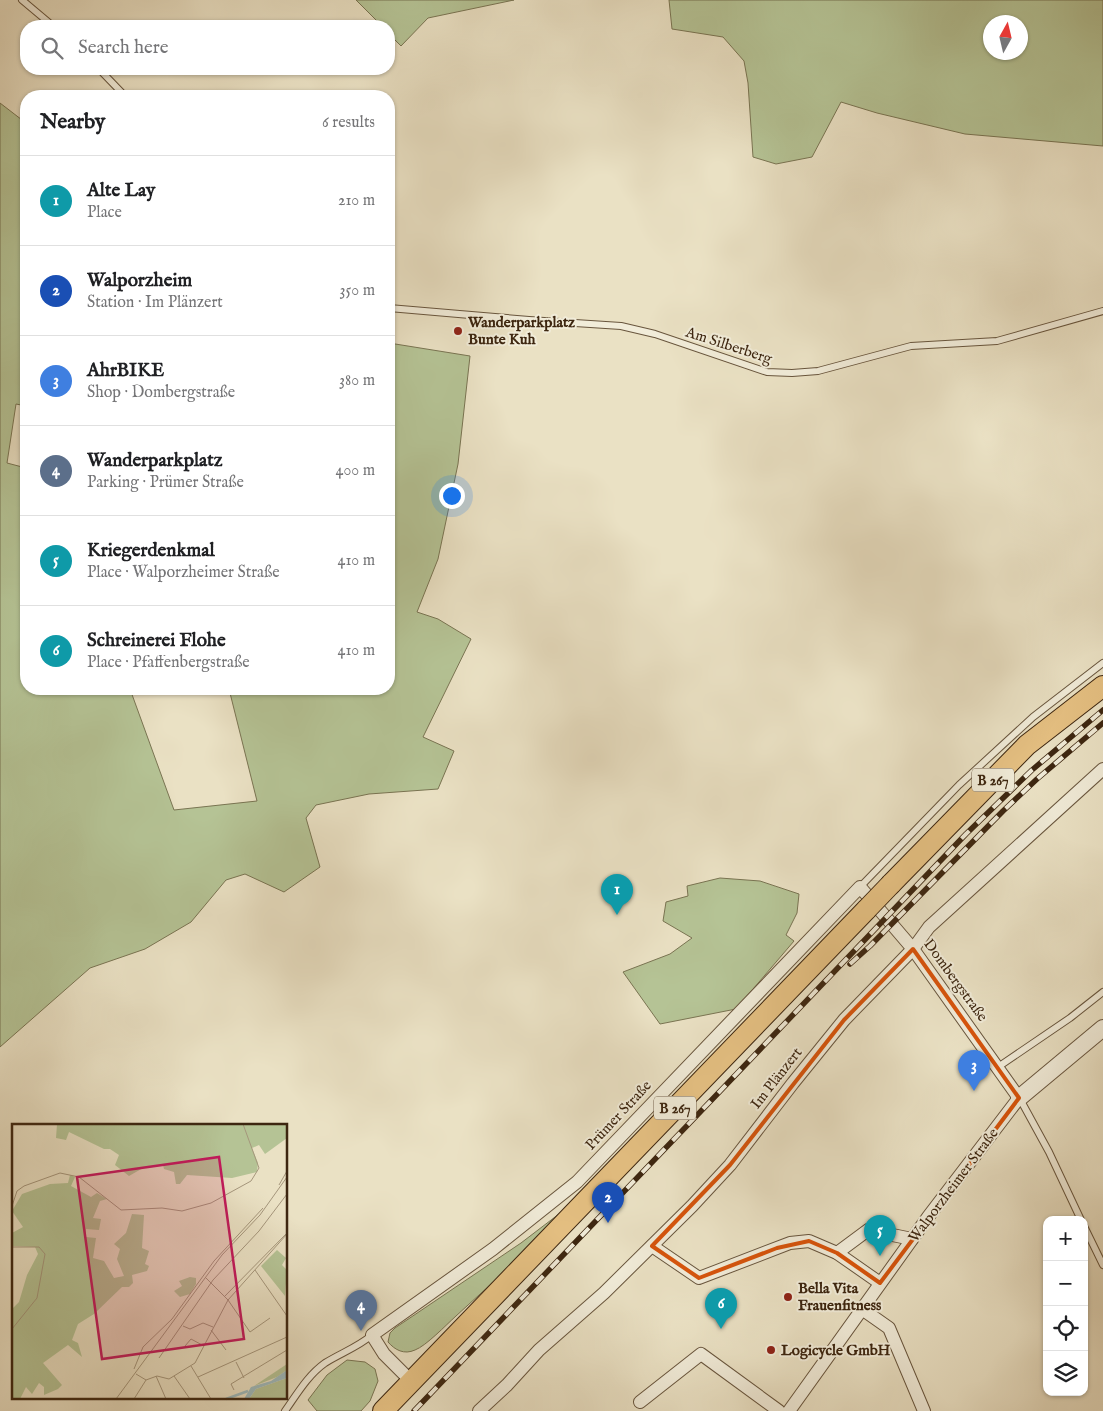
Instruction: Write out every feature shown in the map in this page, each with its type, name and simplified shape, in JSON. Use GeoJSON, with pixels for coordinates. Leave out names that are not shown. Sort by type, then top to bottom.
{"type":"FeatureCollection","features":[{"type":"Feature","properties":{"kind":"main road","name":"B 267"},"geometry":{"type":"LineString","coordinates":[[384,1411],[1027,745],[1103,686]]}},
{"type":"Feature","properties":{"kind":"street","name":"Im Plänzert"},"geometry":{"type":"LineString","coordinates":[[479,1411],[507,1385],[538,1350],[604,1293],[652,1246],[730,1165],[844,1020],[914,949],[929,927],[1103,769]]}},
{"type":"Feature","properties":{"kind":"street","name":"Dombergstraße"},"geometry":{"type":"LineString","coordinates":[[860,887],[914,949],[1019,1098]]}},
{"type":"Feature","properties":{"kind":"street","name":"Prümer Straße"},"geometry":{"type":"LineString","coordinates":[[372,1335],[493,1249],[577,1182],[860,887]]}},
{"type":"Feature","properties":{"kind":"street","name":"Walporzheimer Straße"},"geometry":{"type":"LineString","coordinates":[[789,1411],[912,1239],[1019,1098],[1103,1028]]}},
{"type":"Feature","properties":{"kind":"street"},"geometry":{"type":"LineString","coordinates":[[837,1253],[868,1230],[912,1239]]}},
{"type":"Feature","properties":{"kind":"street"},"geometry":{"type":"LineString","coordinates":[[652,1246],[699,1278],[790,1243],[809,1241],[837,1253],[880,1283]]}},
{"type":"Feature","properties":{"kind":"street"},"geometry":{"type":"LineString","coordinates":[[862,1309],[889,1328],[924,1411]]}},
{"type":"Feature","properties":{"kind":"street"},"geometry":{"type":"LineString","coordinates":[[372,1335],[384,1354],[412,1382]]}},
{"type":"Feature","properties":{"kind":"street"},"geometry":{"type":"LineString","coordinates":[[640,1402],[701,1354],[779,1411]]}},
{"type":"Feature","properties":{"kind":"lane"},"geometry":{"type":"LineString","coordinates":[[22,0],[46,20]]}},
{"type":"Feature","properties":{"kind":"lane"},"geometry":{"type":"LineString","coordinates":[[105,75],[119,90]]}},
{"type":"Feature","properties":{"kind":"lane","name":"Am Silberberg"},"geometry":{"type":"LineString","coordinates":[[395,308],[621,326],[655,334],[767,372],[792,373],[818,371],[911,346],[997,341],[1103,311]]}},
{"type":"Feature","properties":{"kind":"lane"},"geometry":{"type":"LineString","coordinates":[[860,887],[959,785],[1033,717],[1103,663]]}},
{"type":"Feature","properties":{"kind":"lane"},"geometry":{"type":"LineString","coordinates":[[998,1067],[1070,1018],[1103,992]]}},
{"type":"Feature","properties":{"kind":"lane"},"geometry":{"type":"LineString","coordinates":[[1019,1098],[1049,1152],[1079,1216]]}},
{"type":"Feature","properties":{"kind":"lane"},"geometry":{"type":"LineString","coordinates":[[1088,1234],[1103,1265]]}},
{"type":"Feature","properties":{"kind":"lane","name":"Prümer Straße"},"geometry":{"type":"LineString","coordinates":[[285,1411],[301,1388],[324,1364],[363,1343],[372,1335]]}},
{"type":"Feature","properties":{"kind":"highlighted area"},"geometry":{"type":"Polygon","coordinates":[[[913,949],[1019,1098],[880,1283],[837,1253],[809,1241],[777,1248],[699,1278],[652,1246],[730,1165],[844,1020],[913,949]]]}},
{"type":"Feature","properties":{"kind":"green space"},"geometry":{"type":"Polygon","coordinates":[[[356,0],[514,0],[428,18],[401,46],[395,40],[395,20],[376,20],[356,0]]]}},
{"type":"Feature","properties":{"kind":"green space"},"geometry":{"type":"Polygon","coordinates":[[[669,0],[1103,0],[1103,146],[965,134],[877,113],[841,102],[812,157],[776,164],[753,157],[748,83],[744,61],[723,37],[672,29],[669,0]]]}},
{"type":"Feature","properties":{"kind":"green space"},"geometry":{"type":"Polygon","coordinates":[[[0,103],[20,118],[20,405],[16,404],[7,463],[20,466],[20,695],[132,695],[174,810],[257,801],[230,695],[395,695],[395,344],[470,356],[458,464],[438,559],[417,612],[438,619],[471,639],[423,737],[454,751],[438,789],[369,794],[316,805],[306,818],[320,867],[284,892],[245,874],[226,880],[191,922],[145,949],[90,968],[0,1047],[0,103]]]}},
{"type":"Feature","properties":{"kind":"green space"},"geometry":{"type":"Polygon","coordinates":[[[720,878],[760,881],[799,894],[797,913],[786,935],[794,941],[736,1009],[660,1024],[623,972],[670,954],[692,938],[663,921],[666,902],[688,896],[687,886],[720,878]]]}},
{"type":"Feature","properties":{"kind":"green space"},"geometry":{"type":"Polygon","coordinates":[[[572,1204],[501,1275],[420,1348],[403,1352],[388,1342],[390,1333],[395,1328],[521,1243],[572,1204]]]}},
{"type":"Feature","properties":{"kind":"green space"},"geometry":{"type":"Polygon","coordinates":[[[347,1360],[365,1362],[375,1369],[378,1381],[370,1401],[361,1411],[317,1411],[308,1400],[327,1375],[347,1360]]]}},
{"type":"Feature","properties":{"kind":"railway"},"geometry":{"type":"LineString","coordinates":[[414,1411],[966,834],[1032,770],[1103,710]]}},
{"type":"Feature","properties":{"kind":"railway"},"geometry":{"type":"LineString","coordinates":[[850,964],[1003,811],[1037,779],[1103,723]]}},
{"type":"Feature","properties":{"kind":"place","name":"Wanderparkplatz Bunte Kuh"},"geometry":{"type":"Point","coordinates":[458,331]}},
{"type":"Feature","properties":{"kind":"place","name":"Alte Lay"},"geometry":{"type":"Point","coordinates":[617,915]}},
{"type":"Feature","properties":{"kind":"place","name":"AhrBIKE"},"geometry":{"type":"Point","coordinates":[974,1091]}},
{"type":"Feature","properties":{"kind":"place","name":"Walporzheim"},"geometry":{"type":"Point","coordinates":[608,1223]}},
{"type":"Feature","properties":{"kind":"place","name":"Kriegerdenkmal"},"geometry":{"type":"Point","coordinates":[880,1256]}},
{"type":"Feature","properties":{"kind":"place","name":"Bella Vita Frauenfitness"},"geometry":{"type":"Point","coordinates":[788,1297]}},
{"type":"Feature","properties":{"kind":"place","name":"Schreinerei Flohe"},"geometry":{"type":"Point","coordinates":[721,1329]}},
{"type":"Feature","properties":{"kind":"place","name":"Wanderparkplatz"},"geometry":{"type":"Point","coordinates":[361,1331]}},
{"type":"Feature","properties":{"kind":"place","name":"Logicycle GmbH"},"geometry":{"type":"Point","coordinates":[771,1350]}}]}
